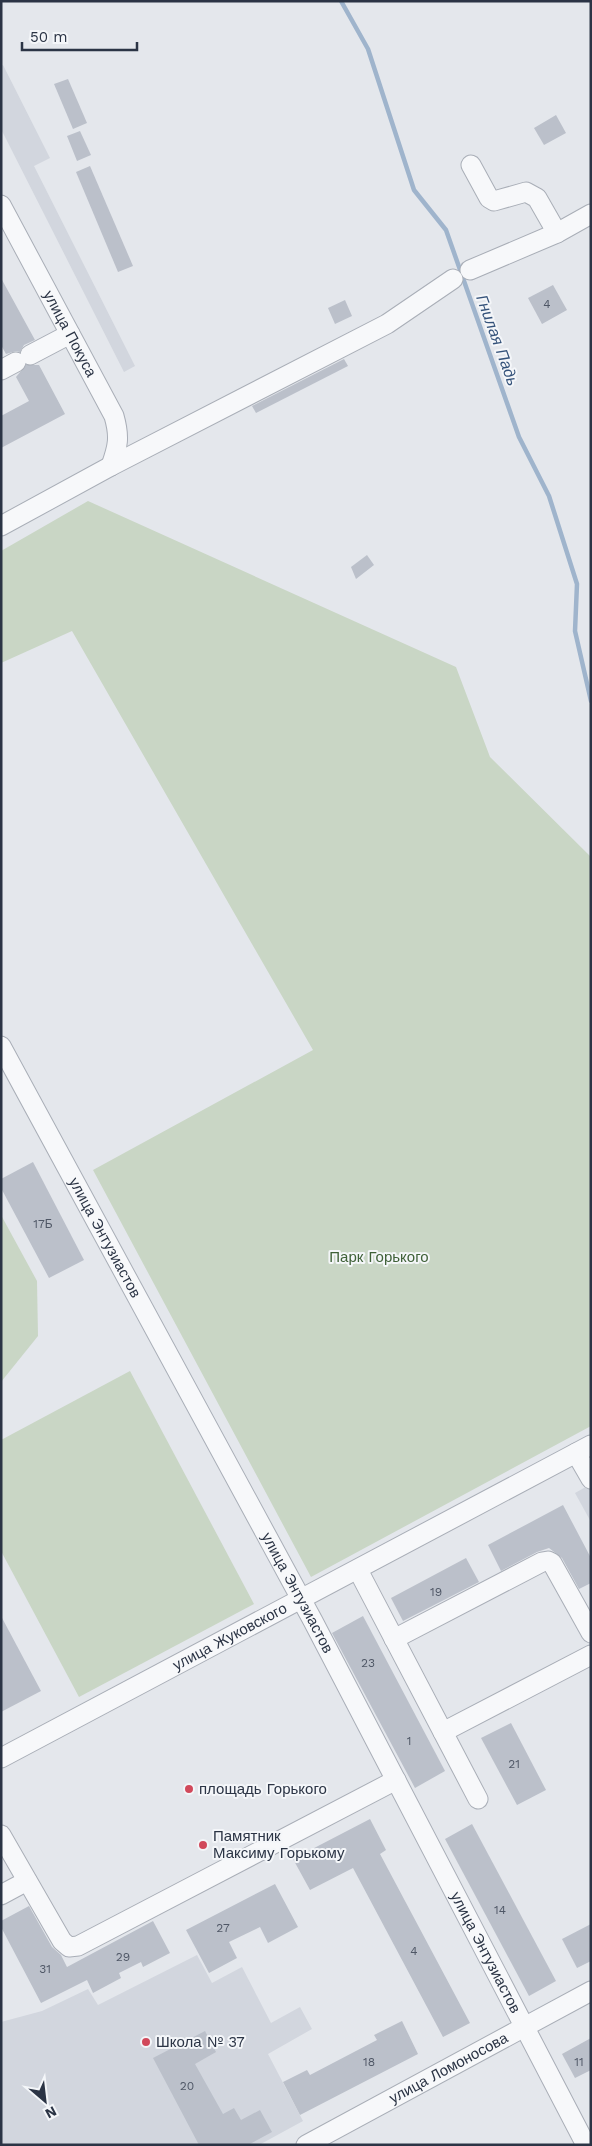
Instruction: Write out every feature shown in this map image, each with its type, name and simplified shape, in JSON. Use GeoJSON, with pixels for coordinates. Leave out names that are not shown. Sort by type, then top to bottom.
{"type":"FeatureCollection","features":[{"type":"Feature","properties":{"kind":"street"},"geometry":{"type":"LineString","coordinates":[[471,165],[489,198],[494,201],[526,192],[537,198],[557,233]]}},
{"type":"Feature","properties":{"kind":"street","name":"улица Покуса"},"geometry":{"type":"LineString","coordinates":[[1,204],[114,416],[118,430],[118,445],[111,466]]}},
{"type":"Feature","properties":{"kind":"street"},"geometry":{"type":"LineString","coordinates":[[470,270],[557,233],[591,214]]}},
{"type":"Feature","properties":{"kind":"street"},"geometry":{"type":"LineString","coordinates":[[1,526],[111,466],[387,324],[453,279]]}},
{"type":"Feature","properties":{"kind":"street"},"geometry":{"type":"LineString","coordinates":[[16,362],[70,334]]}},
{"type":"Feature","properties":{"kind":"street","name":"улица Энтузиастов"},"geometry":{"type":"LineString","coordinates":[[1,1046],[301,1600],[586,2145]]}},
{"type":"Feature","properties":{"kind":"street"},"geometry":{"type":"LineString","coordinates":[[584,1449],[591,1479]]}},
{"type":"Feature","properties":{"kind":"street","name":"улица Жуковского"},"geometry":{"type":"LineString","coordinates":[[1,1758],[584,1449]]}},
{"type":"Feature","properties":{"kind":"street"},"geometry":{"type":"LineString","coordinates":[[394,1639],[542,1562],[548,1561],[552,1564],[591,1633]]}},
{"type":"Feature","properties":{"kind":"street"},"geometry":{"type":"LineString","coordinates":[[358,1570],[478,1798]]}},
{"type":"Feature","properties":{"kind":"street"},"geometry":{"type":"LineString","coordinates":[[443,1732],[591,1656]]}},
{"type":"Feature","properties":{"kind":"street"},"geometry":{"type":"LineString","coordinates":[[1,1835],[62,1941],[69,1947],[78,1946],[396,1780]]}},
{"type":"Feature","properties":{"kind":"street"},"geometry":{"type":"LineString","coordinates":[[1,1895],[27,1881]]}},
{"type":"Feature","properties":{"kind":"street","name":"улица Ломоносова"},"geometry":{"type":"LineString","coordinates":[[306,2145],[591,1991]]}},
{"type":"Feature","properties":{"kind":"shaded area"},"geometry":{"type":"Polygon","coordinates":[[[3,65],[50,158],[34,166],[135,366],[124,372],[1,129],[1,66],[3,65]]]}},
{"type":"Feature","properties":{"kind":"shaded area"},"geometry":{"type":"Polygon","coordinates":[[[591,1484],[591,1522],[575,1493],[591,1484]]]}},
{"type":"Feature","properties":{"kind":"shaded area","name":"Школа № 37"},"geometry":{"type":"Polygon","coordinates":[[[197,1955],[212,1983],[242,1967],[271,2023],[300,2007],[312,2029],[268,2054],[303,2121],[259,2145],[1,2145],[1,2022],[42,2011],[88,1989],[98,2005],[197,1955]]]}},
{"type":"Feature","properties":{"kind":"green space","name":"Парк Горького"},"geometry":{"type":"Polygon","coordinates":[[[88,501],[456,667],[490,757],[591,857],[591,1426],[311,1577],[93,1170],[313,1050],[72,631],[1,663],[1,551],[88,501]]]}},
{"type":"Feature","properties":{"kind":"green space"},"geometry":{"type":"Polygon","coordinates":[[[1,1215],[37,1281],[38,1336],[1,1382],[1,1215]]]}},
{"type":"Feature","properties":{"kind":"green space"},"geometry":{"type":"Polygon","coordinates":[[[130,1371],[254,1604],[79,1697],[1,1551],[1,1440],[130,1371]]]}},
{"type":"Feature","properties":{"kind":"building"},"geometry":{"type":"Polygon","coordinates":[[[68,79],[87,123],[73,129],[54,84],[68,79]]]}},
{"type":"Feature","properties":{"kind":"building"},"geometry":{"type":"Polygon","coordinates":[[[556,115],[566,133],[544,145],[534,128],[556,115]]]}},
{"type":"Feature","properties":{"kind":"building"},"geometry":{"type":"Polygon","coordinates":[[[80,131],[91,155],[77,161],[67,136],[80,131]]]}},
{"type":"Feature","properties":{"kind":"building"},"geometry":{"type":"Polygon","coordinates":[[[90,166],[133,266],[118,272],[76,172],[90,166]]]}},
{"type":"Feature","properties":{"kind":"building"},"geometry":{"type":"Polygon","coordinates":[[[1,278],[35,340],[24,345],[20,352],[16,351],[6,354],[1,345],[1,278]]]}},
{"type":"Feature","properties":{"kind":"building"},"geometry":{"type":"Polygon","coordinates":[[[553,285],[567,310],[542,324],[528,298],[553,285]]]}},
{"type":"Feature","properties":{"kind":"building"},"geometry":{"type":"Polygon","coordinates":[[[345,300],[352,316],[335,324],[328,308],[345,300]]]}},
{"type":"Feature","properties":{"kind":"building"},"geometry":{"type":"Polygon","coordinates":[[[344,359],[348,366],[256,413],[252,406],[344,359]]]}},
{"type":"Feature","properties":{"kind":"building"},"geometry":{"type":"Polygon","coordinates":[[[26,365],[39,365],[65,414],[1,448],[1,416],[29,401],[16,377],[26,365]]]}},
{"type":"Feature","properties":{"kind":"building"},"geometry":{"type":"Polygon","coordinates":[[[367,555],[374,565],[356,579],[351,567],[367,555]]]}},
{"type":"Feature","properties":{"kind":"building"},"geometry":{"type":"Polygon","coordinates":[[[33,1162],[84,1260],[49,1278],[1,1188],[1,1179],[33,1162]]]}},
{"type":"Feature","properties":{"kind":"building"},"geometry":{"type":"Polygon","coordinates":[[[563,1505],[591,1558],[591,1583],[579,1589],[562,1558],[549,1548],[537,1552],[501,1571],[488,1545],[563,1505]]]}},
{"type":"Feature","properties":{"kind":"building"},"geometry":{"type":"Polygon","coordinates":[[[466,1558],[479,1582],[403,1621],[391,1598],[466,1558]]]}},
{"type":"Feature","properties":{"kind":"building"},"geometry":{"type":"Polygon","coordinates":[[[1,1616],[41,1691],[1,1712],[1,1616]]]}},
{"type":"Feature","properties":{"kind":"building"},"geometry":{"type":"Polygon","coordinates":[[[363,1616],[445,1771],[415,1788],[332,1633],[363,1616]]]}},
{"type":"Feature","properties":{"kind":"building"},"geometry":{"type":"Polygon","coordinates":[[[511,1723],[546,1790],[517,1805],[481,1738],[511,1723]]]}},
{"type":"Feature","properties":{"kind":"building"},"geometry":{"type":"Polygon","coordinates":[[[370,1819],[386,1850],[380,1854],[470,2023],[443,2037],[353,1868],[310,1890],[293,1859],[370,1819]]]}},
{"type":"Feature","properties":{"kind":"building"},"geometry":{"type":"Polygon","coordinates":[[[472,1824],[556,1981],[529,1996],[445,1839],[472,1824]]]}},
{"type":"Feature","properties":{"kind":"building"},"geometry":{"type":"Polygon","coordinates":[[[275,1884],[298,1927],[268,1943],[260,1927],[229,1942],[237,1958],[209,1973],[186,1930],[275,1884]]]}},
{"type":"Feature","properties":{"kind":"building"},"geometry":{"type":"Polygon","coordinates":[[[29,1906],[52,1947],[61,1955],[67,1967],[153,1921],[170,1953],[143,1967],[141,1962],[119,1973],[121,1978],[93,1993],[87,1980],[41,2003],[1,1927],[1,1921],[29,1906]]]}},
{"type":"Feature","properties":{"kind":"building"},"geometry":{"type":"Polygon","coordinates":[[[591,1924],[591,1961],[577,1968],[562,1939],[591,1924]]]}},
{"type":"Feature","properties":{"kind":"building"},"geometry":{"type":"Polygon","coordinates":[[[402,2021],[418,2054],[300,2115],[283,2082],[307,2070],[310,2075],[377,2040],[374,2035],[402,2021]]]}},
{"type":"Feature","properties":{"kind":"building"},"geometry":{"type":"Polygon","coordinates":[[[205,2031],[216,2052],[195,2064],[223,2114],[234,2108],[241,2120],[260,2110],[272,2132],[248,2145],[199,2145],[153,2058],[205,2031]]]}},
{"type":"Feature","properties":{"kind":"building"},"geometry":{"type":"Polygon","coordinates":[[[591,2038],[591,2070],[575,2078],[562,2054],[591,2038]]]}},
{"type":"Feature","properties":{"kind":"waterway","name":"Гнилая Падь"},"geometry":{"type":"LineString","coordinates":[[341,1],[368,49],[414,190],[446,230],[519,437],[549,496],[577,584],[575,631],[591,701]]}},
{"type":"Feature","properties":{"kind":"place","name":"площадь Горького"},"geometry":{"type":"Point","coordinates":[189,1789]}},
{"type":"Feature","properties":{"kind":"place","name":"Памятник Максиму Горькому"},"geometry":{"type":"Point","coordinates":[203,1845]}},
{"type":"Feature","properties":{"kind":"place","name":"Школа № 37"},"geometry":{"type":"Point","coordinates":[146,2042]}}]}
